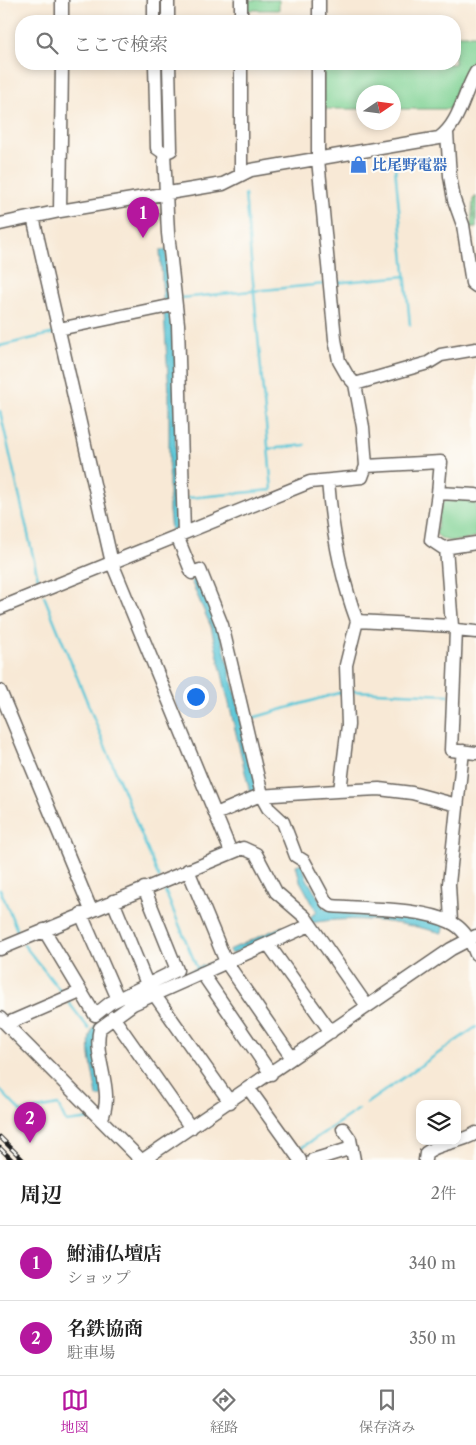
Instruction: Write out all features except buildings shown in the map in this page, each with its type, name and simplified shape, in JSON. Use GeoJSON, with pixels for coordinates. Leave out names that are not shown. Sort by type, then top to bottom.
{"type":"FeatureCollection","features":[{"type":"Feature","properties":{"kind":"street"},"geometry":{"type":"LineString","coordinates":[[62,0],[62,15]]}},
{"type":"Feature","properties":{"kind":"street"},"geometry":{"type":"LineString","coordinates":[[154,0],[154,15]]}},
{"type":"Feature","properties":{"kind":"street"},"geometry":{"type":"LineString","coordinates":[[168,0],[168,15]]}},
{"type":"Feature","properties":{"kind":"street"},"geometry":{"type":"LineString","coordinates":[[241,0],[241,15]]}},
{"type":"Feature","properties":{"kind":"street"},"geometry":{"type":"LineString","coordinates":[[318,15],[319,0]]}},
{"type":"Feature","properties":{"kind":"street"},"geometry":{"type":"LineString","coordinates":[[60,211],[62,70]]}},
{"type":"Feature","properties":{"kind":"street"},"geometry":{"type":"LineString","coordinates":[[155,70],[157,148],[164,154],[170,306],[178,324],[181,535],[192,572],[200,570],[222,625],[262,796],[268,808],[283,822],[296,856],[304,861],[326,902],[332,906],[421,914],[451,922],[473,937],[476,954]]}},
{"type":"Feature","properties":{"kind":"street"},"geometry":{"type":"LineString","coordinates":[[164,154],[171,150],[169,70]]}},
{"type":"Feature","properties":{"kind":"street"},"geometry":{"type":"LineString","coordinates":[[241,70],[241,174]]}},
{"type":"Feature","properties":{"kind":"street"},"geometry":{"type":"LineString","coordinates":[[0,608],[310,482],[362,477],[366,466],[363,427],[355,384],[339,361],[335,339],[318,160],[318,70]]}},
{"type":"Feature","properties":{"kind":"street"},"geometry":{"type":"LineString","coordinates":[[0,224],[60,211],[223,184],[241,174],[430,141],[447,133],[452,126],[468,86],[476,72]]}},
{"type":"Feature","properties":{"kind":"street"},"geometry":{"type":"LineString","coordinates":[[447,133],[454,200],[463,225],[472,283],[476,286]]}},
{"type":"Feature","properties":{"kind":"street"},"geometry":{"type":"LineString","coordinates":[[33,217],[112,563],[231,852]]}},
{"type":"Feature","properties":{"kind":"street"},"geometry":{"type":"LineString","coordinates":[[59,329],[170,306]]}},
{"type":"Feature","properties":{"kind":"street"},"geometry":{"type":"LineString","coordinates":[[355,384],[428,364],[441,355],[476,349]]}},
{"type":"Feature","properties":{"kind":"street"},"geometry":{"type":"LineString","coordinates":[[366,466],[441,462],[438,493],[430,536],[431,540],[446,548],[476,543]]}},
{"type":"Feature","properties":{"kind":"street"},"geometry":{"type":"LineString","coordinates":[[328,481],[332,525],[342,575],[358,621],[346,665],[348,725],[340,790]]}},
{"type":"Feature","properties":{"kind":"street"},"geometry":{"type":"LineString","coordinates":[[438,493],[476,495]]}},
{"type":"Feature","properties":{"kind":"street"},"geometry":{"type":"LineString","coordinates":[[446,548],[454,628],[451,750],[470,752],[456,805],[449,884],[451,922]]}},
{"type":"Feature","properties":{"kind":"street"},"geometry":{"type":"LineString","coordinates":[[358,621],[454,628],[476,632]]}},
{"type":"Feature","properties":{"kind":"street"},"geometry":{"type":"LineString","coordinates":[[0,691],[118,999]]}},
{"type":"Feature","properties":{"kind":"street"},"geometry":{"type":"LineString","coordinates":[[216,814],[262,796],[340,790],[379,789],[412,793],[456,805]]}},
{"type":"Feature","properties":{"kind":"street"},"geometry":{"type":"LineString","coordinates":[[0,949],[243,848],[256,854],[276,892],[305,917],[367,1006]]}},
{"type":"Feature","properties":{"kind":"street"},"geometry":{"type":"LineString","coordinates":[[188,870],[226,962],[292,1058]]}},
{"type":"Feature","properties":{"kind":"street"},"geometry":{"type":"LineString","coordinates":[[101,1120],[107,1099],[98,1036],[100,1028],[177,970],[144,888]]}},
{"type":"Feature","properties":{"kind":"street"},"geometry":{"type":"LineString","coordinates":[[113,901],[151,989],[230,1102]]}},
{"type":"Feature","properties":{"kind":"street"},"geometry":{"type":"LineString","coordinates":[[44,930],[95,1015],[118,999],[202,973],[310,925]]}},
{"type":"Feature","properties":{"kind":"street"},"geometry":{"type":"LineString","coordinates":[[80,992],[3,1021],[142,1160],[230,1102],[451,949],[473,937]]}},
{"type":"Feature","properties":{"kind":"street"},"geometry":{"type":"LineString","coordinates":[[268,944],[331,1032]]}},
{"type":"Feature","properties":{"kind":"street"},"geometry":{"type":"LineString","coordinates":[[202,973],[271,1074]]}},
{"type":"Feature","properties":{"kind":"street"},"geometry":{"type":"LineString","coordinates":[[113,1017],[191,1128]]}},
{"type":"Feature","properties":{"kind":"street"},"geometry":{"type":"LineString","coordinates":[[249,1088],[300,1160]]}},
{"type":"Feature","properties":{"kind":"street"},"geometry":{"type":"LineString","coordinates":[[313,1160],[353,1154],[350,1139],[344,1129]]}},
{"type":"Feature","properties":{"kind":"street"},"geometry":{"type":"LineString","coordinates":[[425,1160],[426,1153],[432,1148],[458,1141],[476,1133]]}},
{"type":"Feature","properties":{"kind":"green space"},"geometry":{"type":"Polygon","coordinates":[[[243,0],[279,0],[279,10],[243,10],[243,0]]]}},
{"type":"Feature","properties":{"kind":"green space"},"geometry":{"type":"Polygon","coordinates":[[[461,35],[476,35],[476,54],[457,87],[450,109],[401,109],[401,85],[356,85],[356,109],[322,109],[323,70],[461,70],[461,35]]]}},
{"type":"Feature","properties":{"kind":"green space"},"geometry":{"type":"Polygon","coordinates":[[[476,196],[476,228],[471,228],[473,199],[476,196]]]}},
{"type":"Feature","properties":{"kind":"green space"},"geometry":{"type":"Polygon","coordinates":[[[449,499],[476,499],[476,537],[460,541],[450,541],[436,534],[441,504],[449,499]]]}},
{"type":"Feature","properties":{"kind":"water"},"geometry":{"type":"Polygon","coordinates":[[[159,70],[166,70],[167,145],[161,145],[159,70]]]}},
{"type":"Feature","properties":{"kind":"water"},"geometry":{"type":"Polygon","coordinates":[[[160,250],[166,250],[175,357],[176,508],[178,527],[171,531],[169,511],[169,392],[160,250]]]}},
{"type":"Feature","properties":{"kind":"water"},"geometry":{"type":"Polygon","coordinates":[[[199,577],[219,626],[258,791],[250,793],[211,627],[191,581],[199,577]]]}},
{"type":"Feature","properties":{"kind":"water"},"geometry":{"type":"Polygon","coordinates":[[[302,863],[307,879],[325,909],[430,921],[444,925],[442,933],[377,921],[343,920],[311,923],[310,917],[317,912],[300,881],[296,865],[302,863]]]}},
{"type":"Feature","properties":{"kind":"water"},"geometry":{"type":"Polygon","coordinates":[[[283,926],[285,930],[231,954],[229,950],[283,926]]]}},
{"type":"Feature","properties":{"kind":"water"},"geometry":{"type":"Polygon","coordinates":[[[219,959],[100,1023],[102,1096],[97,1097],[89,1042],[97,1023],[109,1011],[126,1000],[166,980],[219,959]]]}},
{"type":"Feature","properties":{"kind":"waterway"},"geometry":{"type":"LineString","coordinates":[[394,156],[410,325]]}},
{"type":"Feature","properties":{"kind":"waterway"},"geometry":{"type":"LineString","coordinates":[[188,498],[272,490],[245,194]]}},
{"type":"Feature","properties":{"kind":"waterway"},"geometry":{"type":"LineString","coordinates":[[334,283],[406,276]]}},
{"type":"Feature","properties":{"kind":"waterway"},"geometry":{"type":"LineString","coordinates":[[180,298],[325,284]]}},
{"type":"Feature","properties":{"kind":"waterway"},"geometry":{"type":"LineString","coordinates":[[0,346],[55,333]]}},
{"type":"Feature","properties":{"kind":"waterway"},"geometry":{"type":"LineString","coordinates":[[0,411],[40,587]]}},
{"type":"Feature","properties":{"kind":"waterway"},"geometry":{"type":"LineString","coordinates":[[268,449],[305,445]]}},
{"type":"Feature","properties":{"kind":"waterway"},"geometry":{"type":"LineString","coordinates":[[44,596],[159,878]]}},
{"type":"Feature","properties":{"kind":"waterway"},"geometry":{"type":"LineString","coordinates":[[352,691],[449,695]]}},
{"type":"Feature","properties":{"kind":"waterway"},"geometry":{"type":"LineString","coordinates":[[249,719],[342,692]]}},
{"type":"Feature","properties":{"kind":"waterway"},"geometry":{"type":"LineString","coordinates":[[163,886],[198,970]]}},
{"type":"Feature","properties":{"kind":"waterway"},"geometry":{"type":"LineString","coordinates":[[0,889],[19,935]]}},
{"type":"Feature","properties":{"kind":"waterway"},"geometry":{"type":"LineString","coordinates":[[24,945],[63,994]]}},
{"type":"Feature","properties":{"kind":"waterway"},"geometry":{"type":"LineString","coordinates":[[69,1003],[89,1029]]}},
{"type":"Feature","properties":{"kind":"waterway"},"geometry":{"type":"LineString","coordinates":[[367,1103],[476,1027]]}},
{"type":"Feature","properties":{"kind":"waterway"},"geometry":{"type":"LineString","coordinates":[[0,1090],[21,1112],[58,1105],[66,1122],[91,1119]]}},
{"type":"Feature","properties":{"kind":"waterway"},"geometry":{"type":"LineString","coordinates":[[298,1150],[359,1109]]}},
{"type":"Feature","properties":{"kind":"railway"},"geometry":{"type":"LineString","coordinates":[[0,1137],[23,1160]]}},
{"type":"Feature","properties":{"kind":"railway"},"geometry":{"type":"LineString","coordinates":[[0,1148],[12,1160]]}},
{"type":"Feature","properties":{"kind":"place","name":"比尾野電器"},"geometry":{"type":"Point","coordinates":[358,164]}},
{"type":"Feature","properties":{"kind":"place","name":"鮒浦仏壇店"},"geometry":{"type":"Point","coordinates":[143,238]}},
{"type":"Feature","properties":{"kind":"place","name":"名鉄協商"},"geometry":{"type":"Point","coordinates":[30,1143]}}]}
